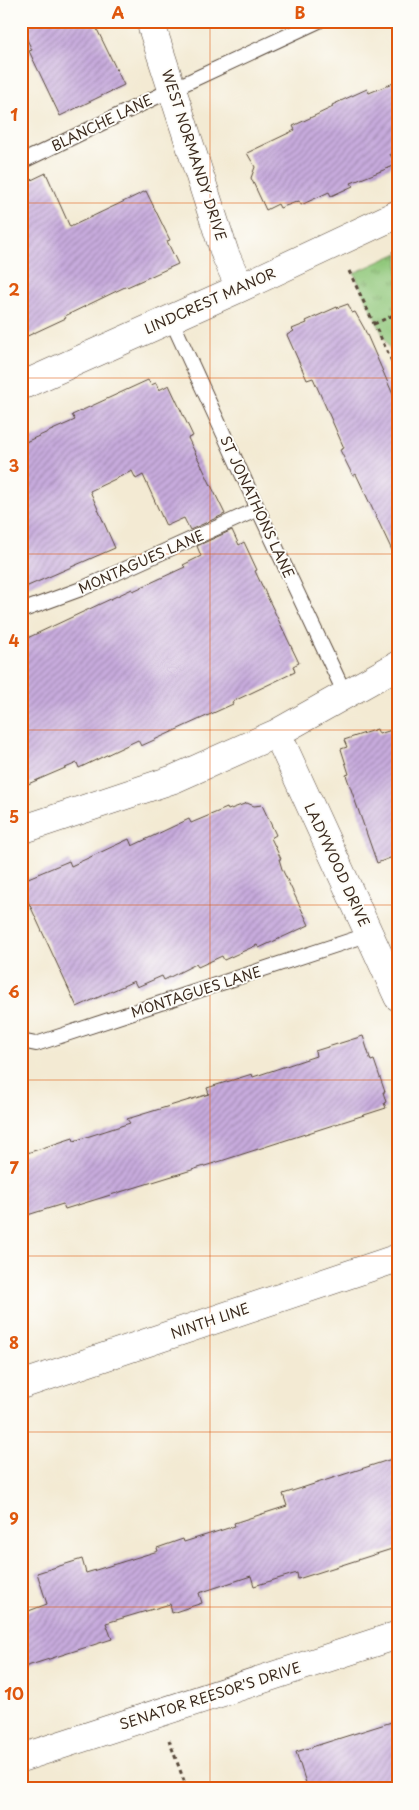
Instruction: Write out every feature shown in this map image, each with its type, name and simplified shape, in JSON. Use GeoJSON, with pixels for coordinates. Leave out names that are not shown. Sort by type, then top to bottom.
{"type":"FeatureCollection","features":[{"type":"Feature","properties":{"kind":"street","name":"WEST NORMANDY DRIVE"},"geometry":{"type":"LineString","coordinates":[[150,21],[225,254],[240,288]]}},
{"type":"Feature","properties":{"kind":"street","name":"LINDCREST MANOR"},"geometry":{"type":"LineString","coordinates":[[21,386],[240,288],[398,214]]}},
{"type":"Feature","properties":{"kind":"street"},"geometry":{"type":"LineString","coordinates":[[21,830],[174,779],[277,733],[398,665]]}},
{"type":"Feature","properties":{"kind":"street","name":"LADYWOOD DRIVE"},"geometry":{"type":"LineString","coordinates":[[277,733],[398,996]]}},
{"type":"Feature","properties":{"kind":"street","name":"NINTH LINE"},"geometry":{"type":"LineString","coordinates":[[21,1385],[398,1258]]}},
{"type":"Feature","properties":{"kind":"street","name":"SENATOR REESOR'S DRIVE"},"geometry":{"type":"LineString","coordinates":[[21,1758],[398,1635]]}},
{"type":"Feature","properties":{"kind":"lane","name":"BLANCHE LANE"},"geometry":{"type":"LineString","coordinates":[[21,162],[320,21]]}},
{"type":"Feature","properties":{"kind":"lane","name":"ST JONATHONS LANE"},"geometry":{"type":"LineString","coordinates":[[171,319],[258,509],[346,694]]}},
{"type":"Feature","properties":{"kind":"lane","name":"MONTAGUES LANE"},"geometry":{"type":"LineString","coordinates":[[21,611],[82,589],[258,509]]}},
{"type":"Feature","properties":{"kind":"lane","name":"MONTAGUES LANE"},"geometry":{"type":"LineString","coordinates":[[21,1041],[36,1044],[370,934]]}},
{"type":"Feature","properties":{"kind":"path"},"geometry":{"type":"LineString","coordinates":[[393,251],[398,262]]}},
{"type":"Feature","properties":{"kind":"path"},"geometry":{"type":"LineString","coordinates":[[349,272],[398,374]]}},
{"type":"Feature","properties":{"kind":"path"},"geometry":{"type":"LineString","coordinates":[[374,324],[398,313]]}},
{"type":"Feature","properties":{"kind":"path"},"geometry":{"type":"LineString","coordinates":[[159,1713],[187,1789]]}},
{"type":"Feature","properties":{"kind":"green space"},"geometry":{"type":"Polygon","coordinates":[[[398,253],[398,367],[354,273],[398,253]]]}},
{"type":"Feature","properties":{"kind":"building"},"geometry":{"type":"Polygon","coordinates":[[[21,21],[93,21],[124,85],[60,116],[29,51],[32,50],[21,27],[21,21]]]}},
{"type":"Feature","properties":{"kind":"building"},"geometry":{"type":"Polygon","coordinates":[[[398,81],[398,150],[390,154],[396,165],[351,183],[353,186],[331,196],[329,192],[301,205],[299,201],[280,208],[278,204],[266,210],[251,178],[255,167],[247,153],[295,130],[293,126],[333,107],[332,105],[367,89],[369,93],[398,81]]]}},
{"type":"Feature","properties":{"kind":"building"},"geometry":{"type":"Polygon","coordinates":[[[46,173],[70,227],[146,191],[170,240],[167,241],[178,264],[127,286],[21,339],[21,185],[46,173]]]}},
{"type":"Feature","properties":{"kind":"building"},"geometry":{"type":"Polygon","coordinates":[[[348,304],[352,313],[355,312],[364,328],[398,406],[398,563],[356,474],[353,476],[340,450],[344,448],[313,378],[307,380],[287,335],[294,331],[292,329],[307,323],[306,321],[348,304]]]}},
{"type":"Feature","properties":{"kind":"building"},"geometry":{"type":"Polygon","coordinates":[[[148,380],[151,385],[156,383],[159,390],[169,385],[193,436],[188,438],[225,514],[190,530],[184,518],[166,526],[143,475],[136,479],[132,471],[90,491],[115,548],[21,589],[21,444],[75,420],[72,415],[148,380]]]}},
{"type":"Feature","properties":{"kind":"building"},"geometry":{"type":"Polygon","coordinates":[[[232,530],[239,545],[244,542],[257,570],[255,571],[299,663],[293,666],[295,672],[232,702],[233,704],[141,746],[138,740],[79,768],[77,763],[21,787],[21,641],[132,589],[133,591],[185,567],[183,565],[201,556],[197,546],[232,530]]]}},
{"type":"Feature","properties":{"kind":"building"},"geometry":{"type":"Polygon","coordinates":[[[398,728],[398,855],[377,863],[346,775],[349,774],[341,749],[347,747],[344,740],[377,729],[379,734],[398,728]]]}},
{"type":"Feature","properties":{"kind":"building"},"geometry":{"type":"Polygon","coordinates":[[[247,803],[254,806],[262,805],[276,835],[271,838],[281,859],[279,859],[282,869],[309,925],[259,948],[257,945],[224,960],[222,956],[198,967],[196,964],[164,980],[162,976],[137,987],[134,981],[77,1007],[21,886],[21,881],[69,861],[71,866],[129,839],[132,846],[189,819],[191,823],[227,808],[228,810],[247,803]]]}},
{"type":"Feature","properties":{"kind":"building"},"geometry":{"type":"Polygon","coordinates":[[[363,1036],[371,1061],[374,1060],[385,1092],[383,1092],[386,1108],[65,1209],[63,1204],[21,1217],[21,1155],[73,1138],[74,1141],[130,1123],[127,1119],[209,1094],[207,1088],[252,1074],[253,1077],[316,1056],[315,1051],[363,1036]]]}},
{"type":"Feature","properties":{"kind":"building"},"geometry":{"type":"Polygon","coordinates":[[[398,1457],[398,1547],[298,1579],[297,1573],[254,1586],[251,1576],[199,1593],[202,1603],[172,1613],[170,1604],[106,1623],[112,1639],[21,1668],[21,1614],[47,1604],[37,1573],[82,1559],[86,1573],[158,1551],[157,1548],[183,1539],[184,1542],[235,1526],[234,1523],[287,1506],[283,1494],[398,1457]]]}},
{"type":"Feature","properties":{"kind":"building"},"geometry":{"type":"Polygon","coordinates":[[[398,1720],[398,1789],[308,1789],[296,1752],[398,1720]]]}}]}
